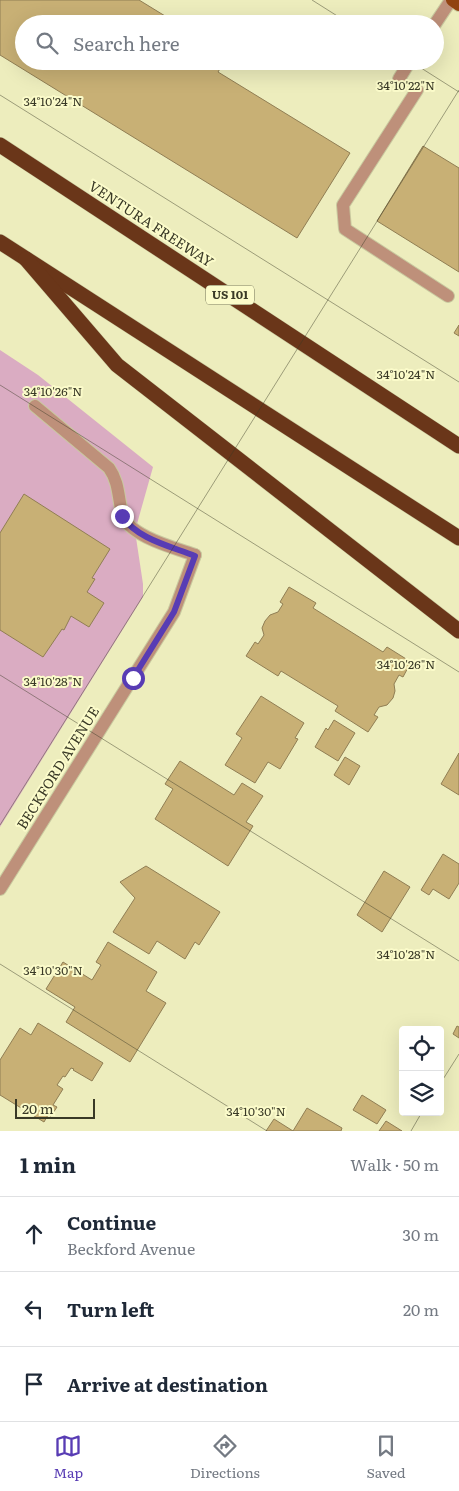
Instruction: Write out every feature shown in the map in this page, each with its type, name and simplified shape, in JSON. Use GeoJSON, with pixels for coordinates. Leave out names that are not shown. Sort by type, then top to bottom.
{"type":"FeatureCollection","features":[{"type":"Feature","properties":{"kind":"highway","name":"VENTURA FREEWAY"},"geometry":{"type":"LineString","coordinates":[[0,145],[459,446]]}},
{"type":"Feature","properties":{"kind":"highway"},"geometry":{"type":"LineString","coordinates":[[0,242],[459,538]]}},
{"type":"Feature","properties":{"kind":"highway"},"geometry":{"type":"LineString","coordinates":[[26,259],[117,365],[459,631]]}},
{"type":"Feature","properties":{"kind":"main road"},"geometry":{"type":"LineString","coordinates":[[451,0],[459,5]]}},
{"type":"Feature","properties":{"kind":"street"},"geometry":{"type":"LineString","coordinates":[[441,15],[451,0]]}},
{"type":"Feature","properties":{"kind":"street"},"geometry":{"type":"LineString","coordinates":[[399,78],[404,70]]}},
{"type":"Feature","properties":{"kind":"street"},"geometry":{"type":"LineString","coordinates":[[417,90],[343,205],[345,229],[448,296]]}},
{"type":"Feature","properties":{"kind":"street","name":"BECKFORD AVENUE"},"geometry":{"type":"LineString","coordinates":[[0,889],[174,612],[195,556],[146,537],[127,523],[122,516],[116,477],[109,468],[34,406]]}},
{"type":"Feature","properties":{"kind":"shaded area"},"geometry":{"type":"Polygon","coordinates":[[[0,350],[38,375],[153,467],[135,531],[143,584],[143,597],[0,827],[0,350]]]}},
{"type":"Feature","properties":{"kind":"building"},"geometry":{"type":"Polygon","coordinates":[[[0,0],[139,0],[163,15],[15,15],[15,64],[0,55],[0,0]]]}},
{"type":"Feature","properties":{"kind":"building"},"geometry":{"type":"Polygon","coordinates":[[[24,70],[219,70],[218,72],[350,153],[297,238],[24,70]]]}},
{"type":"Feature","properties":{"kind":"building"},"geometry":{"type":"Polygon","coordinates":[[[423,146],[459,168],[459,272],[377,221],[423,146]]]}},
{"type":"Feature","properties":{"kind":"building"},"geometry":{"type":"Polygon","coordinates":[[[459,325],[459,336],[454,333],[459,325]]]}},
{"type":"Feature","properties":{"kind":"building"},"geometry":{"type":"Polygon","coordinates":[[[24,494],[110,549],[92,578],[95,579],[87,592],[104,603],[89,627],[71,616],[64,630],[62,629],[43,657],[0,630],[0,533],[24,494]]]}},
{"type":"Feature","properties":{"kind":"building"},"geometry":{"type":"Polygon","coordinates":[[[289,587],[316,603],[313,608],[383,652],[387,647],[411,662],[403,677],[399,675],[394,684],[393,698],[387,705],[379,707],[374,715],[378,717],[368,732],[335,711],[338,706],[281,671],[278,676],[246,656],[255,642],[258,644],[264,635],[262,628],[265,621],[270,615],[278,612],[283,604],[280,602],[289,587]]]}},
{"type":"Feature","properties":{"kind":"building"},"geometry":{"type":"Polygon","coordinates":[[[261,696],[304,723],[295,738],[298,739],[280,769],[268,762],[255,783],[225,765],[242,738],[236,734],[261,696]]]}},
{"type":"Feature","properties":{"kind":"building"},"geometry":{"type":"Polygon","coordinates":[[[334,720],[355,733],[338,761],[315,747],[326,728],[328,730],[334,720]]]}},
{"type":"Feature","properties":{"kind":"building"},"geometry":{"type":"Polygon","coordinates":[[[459,753],[459,795],[441,784],[459,753]]]}},
{"type":"Feature","properties":{"kind":"building"},"geometry":{"type":"Polygon","coordinates":[[[345,757],[360,766],[349,785],[334,775],[345,757]]]}},
{"type":"Feature","properties":{"kind":"building"},"geometry":{"type":"Polygon","coordinates":[[[180,761],[234,795],[242,783],[263,796],[246,822],[253,826],[228,866],[155,819],[173,789],[165,784],[180,761]]]}},
{"type":"Feature","properties":{"kind":"building"},"geometry":{"type":"Polygon","coordinates":[[[443,854],[459,864],[459,883],[449,899],[433,889],[429,895],[421,890],[443,854]]]}},
{"type":"Feature","properties":{"kind":"building"},"geometry":{"type":"Polygon","coordinates":[[[146,866],[220,912],[199,945],[195,942],[185,959],[157,941],[149,954],[113,932],[135,898],[120,882],[146,866]]]}},
{"type":"Feature","properties":{"kind":"building"},"geometry":{"type":"Polygon","coordinates":[[[384,871],[410,887],[382,932],[357,915],[384,871]]]}},
{"type":"Feature","properties":{"kind":"building"},"geometry":{"type":"Polygon","coordinates":[[[108,942],[157,972],[146,991],[166,1003],[130,1062],[66,1022],[75,1007],[46,989],[63,962],[92,980],[101,965],[96,962],[108,942]]]}},
{"type":"Feature","properties":{"kind":"building"},"geometry":{"type":"Polygon","coordinates":[[[38,1023],[103,1063],[92,1081],[71,1068],[65,1077],[63,1076],[57,1085],[63,1089],[53,1105],[57,1107],[51,1116],[48,1115],[44,1122],[0,1095],[0,1060],[20,1028],[31,1035],[38,1023]]]}},
{"type":"Feature","properties":{"kind":"building"},"geometry":{"type":"Polygon","coordinates":[[[457,1026],[459,1027],[459,1038],[453,1034],[457,1026]]]}},
{"type":"Feature","properties":{"kind":"building"},"geometry":{"type":"Polygon","coordinates":[[[362,1095],[386,1110],[377,1124],[353,1110],[362,1095]]]}},
{"type":"Feature","properties":{"kind":"building"},"geometry":{"type":"Polygon","coordinates":[[[307,1108],[342,1128],[341,1131],[293,1131],[307,1108]]]}},
{"type":"Feature","properties":{"kind":"building"},"geometry":{"type":"Polygon","coordinates":[[[274,1119],[293,1131],[266,1131],[274,1119]]]}},
{"type":"Feature","properties":{"kind":"building"},"geometry":{"type":"Polygon","coordinates":[[[386,1121],[402,1131],[379,1131],[386,1121]]]}},
{"type":"Feature","properties":{"kind":"route"},"geometry":{"type":"LineString","coordinates":[[122,516],[127,523],[146,537],[195,556],[174,612],[133,678]]}}]}
